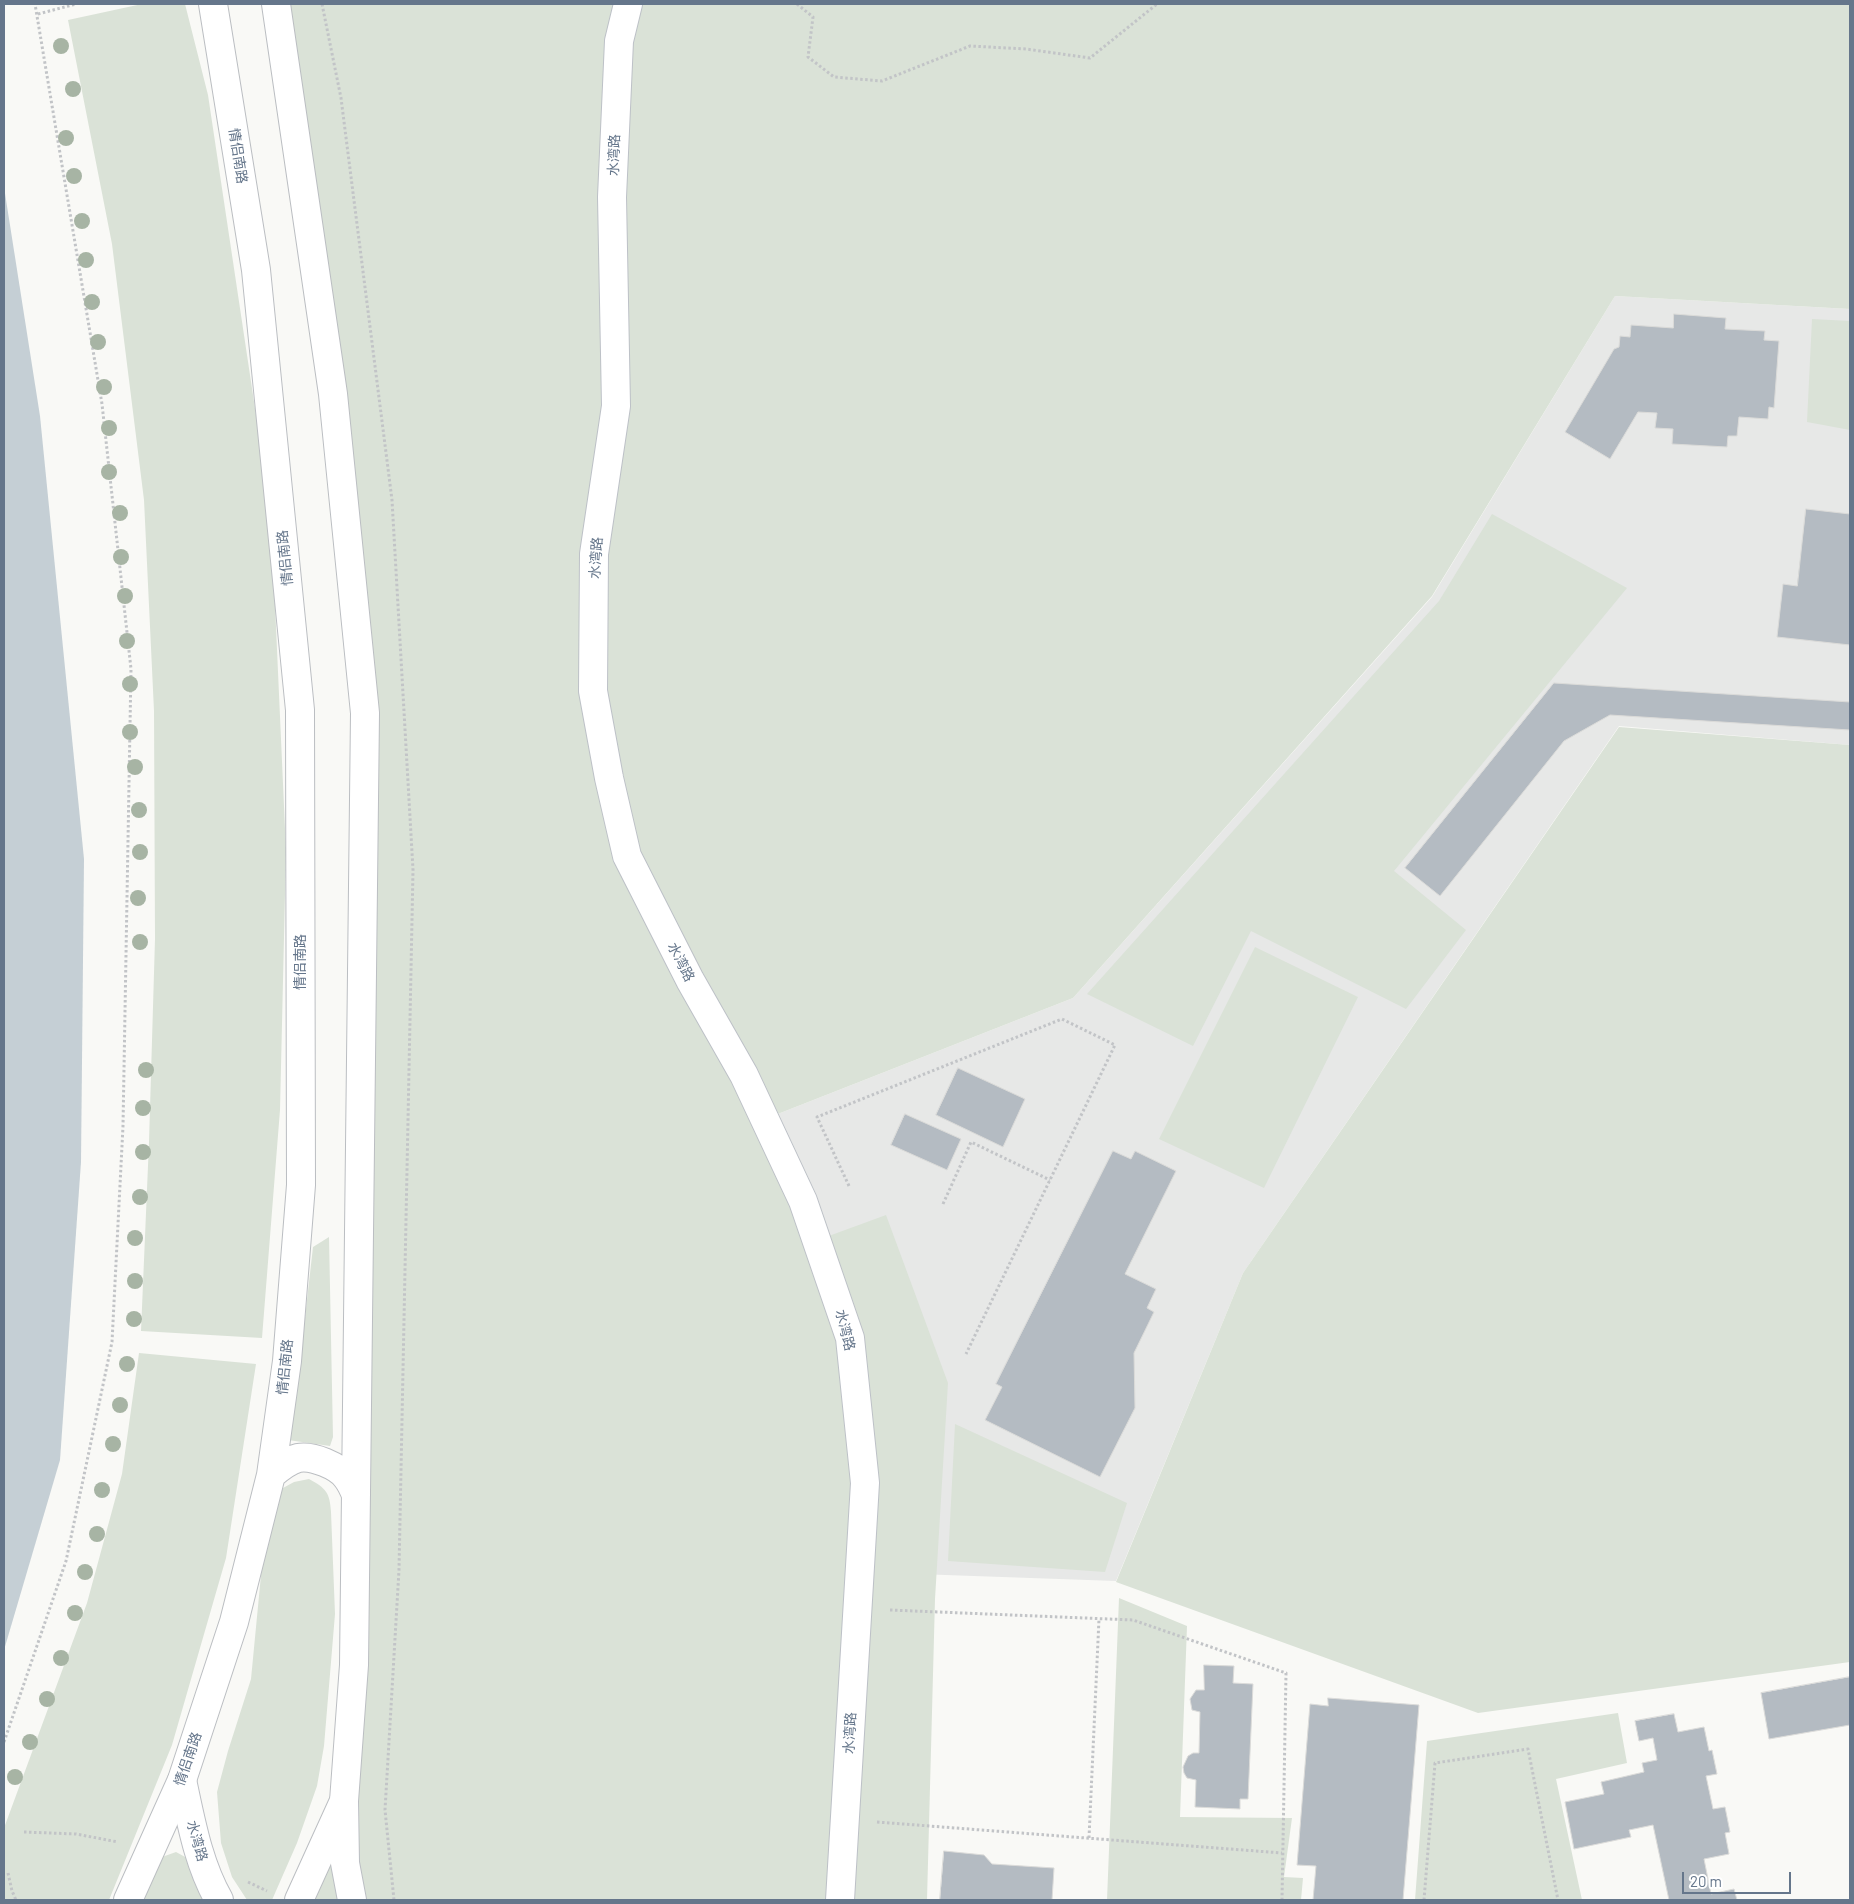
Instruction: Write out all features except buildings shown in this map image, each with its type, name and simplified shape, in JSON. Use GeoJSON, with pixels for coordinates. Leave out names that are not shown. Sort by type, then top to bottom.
{"type":"FeatureCollection","features":[{"type":"Feature","properties":{"kind":"main road","name":"情侣南路"},"geometry":{"type":"LineString","coordinates":[[128,1900],[182,1780],[234,1622],[271,1475],[287,1361],[301,1185],[300,710],[256,270],[213,4]]}},
{"type":"Feature","properties":{"kind":"main road"},"geometry":{"type":"LineString","coordinates":[[276,4],[334,394],[365,713],[354,1665],[344,1801],[345,1864],[352,1900]]}},
{"type":"Feature","properties":{"kind":"main road","name":"水湾路"},"geometry":{"type":"LineString","coordinates":[[628,4],[619,41],[612,197],[616,406],[594,554],[593,691],[609,778],[627,856],[690,980],[744,1075],[799,1192],[850,1338],[865,1483],[840,1900]]}},
{"type":"Feature","properties":{"kind":"main road"},"geometry":{"type":"LineString","coordinates":[[271,1475],[285,1464],[299,1458],[321,1460],[337,1468],[347,1477],[356,1495]]}},
{"type":"Feature","properties":{"kind":"main road","name":"水湾路"},"geometry":{"type":"LineString","coordinates":[[182,1780],[197,1849],[219,1900]]}},
{"type":"Feature","properties":{"kind":"main road"},"geometry":{"type":"LineString","coordinates":[[299,1900],[344,1801]]}},
{"type":"Feature","properties":{"kind":"path"},"geometry":{"type":"LineString","coordinates":[[4,1742],[66,1561],[112,1342],[123,1126],[131,669],[102,404],[35,4]]}},
{"type":"Feature","properties":{"kind":"path"},"geometry":{"type":"LineString","coordinates":[[38,14],[76,4]]}},
{"type":"Feature","properties":{"kind":"path"},"geometry":{"type":"LineString","coordinates":[[797,4],[813,17],[808,57],[834,77],[882,81],[970,46],[1026,49],[1090,58],[1157,4]]}},
{"type":"Feature","properties":{"kind":"path"},"geometry":{"type":"LineString","coordinates":[[849,1186],[817,1117],[1062,1019],[1114,1045],[966,1354]]}},
{"type":"Feature","properties":{"kind":"path"},"geometry":{"type":"LineString","coordinates":[[943,1204],[971,1142],[1050,1180]]}},
{"type":"Feature","properties":{"kind":"path"},"geometry":{"type":"LineString","coordinates":[[857,1608],[1133,1620],[1286,1673],[1282,1900]]}},
{"type":"Feature","properties":{"kind":"path"},"geometry":{"type":"LineString","coordinates":[[1089,1838],[1099,1619]]}},
{"type":"Feature","properties":{"kind":"path"},"geometry":{"type":"LineString","coordinates":[[1424,1900],[1435,1762],[1528,1749],[1558,1900]]}},
{"type":"Feature","properties":{"kind":"path"},"geometry":{"type":"LineString","coordinates":[[844,1819],[1282,1853]]}},
{"type":"Feature","properties":{"kind":"path"},"geometry":{"type":"LineString","coordinates":[[8,1873],[16,1900]]}},
{"type":"Feature","properties":{"kind":"shaded area"},"geometry":{"type":"Polygon","coordinates":[[[142,4],[185,4],[208,95],[271,515],[286,851],[280,1110],[262,1338],[141,1331],[155,939],[154,711],[144,500],[112,244],[68,20],[142,4]]]}},
{"type":"Feature","properties":{"kind":"shaded area"},"geometry":{"type":"Polygon","coordinates":[[[276,4],[627,4],[592,691],[627,856],[743,1075],[849,1337],[864,1482],[839,1900],[362,1900],[345,1801],[366,713],[276,4]]]}},
{"type":"Feature","properties":{"kind":"shaded area"},"geometry":{"type":"Polygon","coordinates":[[[629,4],[1850,4],[1850,309],[1615,296],[1432,596],[1073,998],[765,1119],[628,856],[594,691],[629,4]]]}},
{"type":"Feature","properties":{"kind":"shaded area"},"geometry":{"type":"Polygon","coordinates":[[[4,187],[40,416],[84,859],[81,1162],[60,1460],[4,1650],[4,187]]]}},
{"type":"Feature","properties":{"kind":"shaded area"},"geometry":{"type":"Polygon","coordinates":[[[1615,296],[1850,309],[1850,745],[1619,726],[1243,1273],[1116,1581],[860,1572],[765,1119],[1073,998],[1432,597],[1615,296]]]}},
{"type":"Feature","properties":{"kind":"shaded area"},"geometry":{"type":"Polygon","coordinates":[[[1812,319],[1850,321],[1850,430],[1807,422],[1812,319]]]}},
{"type":"Feature","properties":{"kind":"shaded area"},"geometry":{"type":"Polygon","coordinates":[[[1492,514],[1627,588],[1394,871],[1466,930],[1406,1009],[1251,931],[1193,1046],[1087,994],[1439,601],[1492,514]]]}},
{"type":"Feature","properties":{"kind":"shaded area"},"geometry":{"type":"Polygon","coordinates":[[[1619,727],[1850,745],[1850,1662],[1478,1713],[1116,1582],[1243,1273],[1619,727]]]}},
{"type":"Feature","properties":{"kind":"shaded area"},"geometry":{"type":"Polygon","coordinates":[[[1255,947],[1358,997],[1264,1188],[1159,1139],[1255,947]]]}},
{"type":"Feature","properties":{"kind":"shaded area"},"geometry":{"type":"Polygon","coordinates":[[[886,1215],[948,1383],[935,1599],[927,1900],[849,1900],[873,1484],[826,1237],[886,1215]]]}},
{"type":"Feature","properties":{"kind":"shaded area"},"geometry":{"type":"Polygon","coordinates":[[[329,1237],[333,1437],[330,1446],[288,1440],[301,1353],[313,1247],[329,1237]]]}},
{"type":"Feature","properties":{"kind":"shaded area"},"geometry":{"type":"Polygon","coordinates":[[[139,1353],[256,1364],[226,1558],[172,1745],[109,1900],[4,1900],[4,1828],[87,1603],[122,1474],[139,1353]]]}},
{"type":"Feature","properties":{"kind":"shaded area"},"geometry":{"type":"Polygon","coordinates":[[[955,1424],[1127,1503],[1105,1572],[948,1561],[955,1424]]]}},
{"type":"Feature","properties":{"kind":"shaded area"},"geometry":{"type":"Polygon","coordinates":[[[309,1479],[326,1492],[330,1500],[331,1512],[335,1614],[324,1746],[317,1786],[297,1843],[272,1900],[247,1900],[232,1877],[221,1843],[217,1792],[251,1679],[264,1544],[277,1500],[283,1488],[294,1482],[309,1479]]]}},
{"type":"Feature","properties":{"kind":"shaded area"},"geometry":{"type":"Polygon","coordinates":[[[1119,1598],[1187,1626],[1180,1817],[1292,1818],[1284,1877],[1303,1878],[1301,1900],[1107,1900],[1119,1598]]]}},
{"type":"Feature","properties":{"kind":"shaded area"},"geometry":{"type":"Polygon","coordinates":[[[1618,1713],[1627,1763],[1556,1779],[1582,1900],[1415,1900],[1427,1741],[1618,1713]]]}},
{"type":"Feature","properties":{"kind":"shaded area"},"geometry":{"type":"Polygon","coordinates":[[[335,1840],[341,1900],[309,1900],[335,1840]]]}},
{"type":"Feature","properties":{"kind":"shaded area"},"geometry":{"type":"Polygon","coordinates":[[[176,1852],[187,1858],[204,1900],[143,1900],[162,1857],[176,1852]]]}}]}
